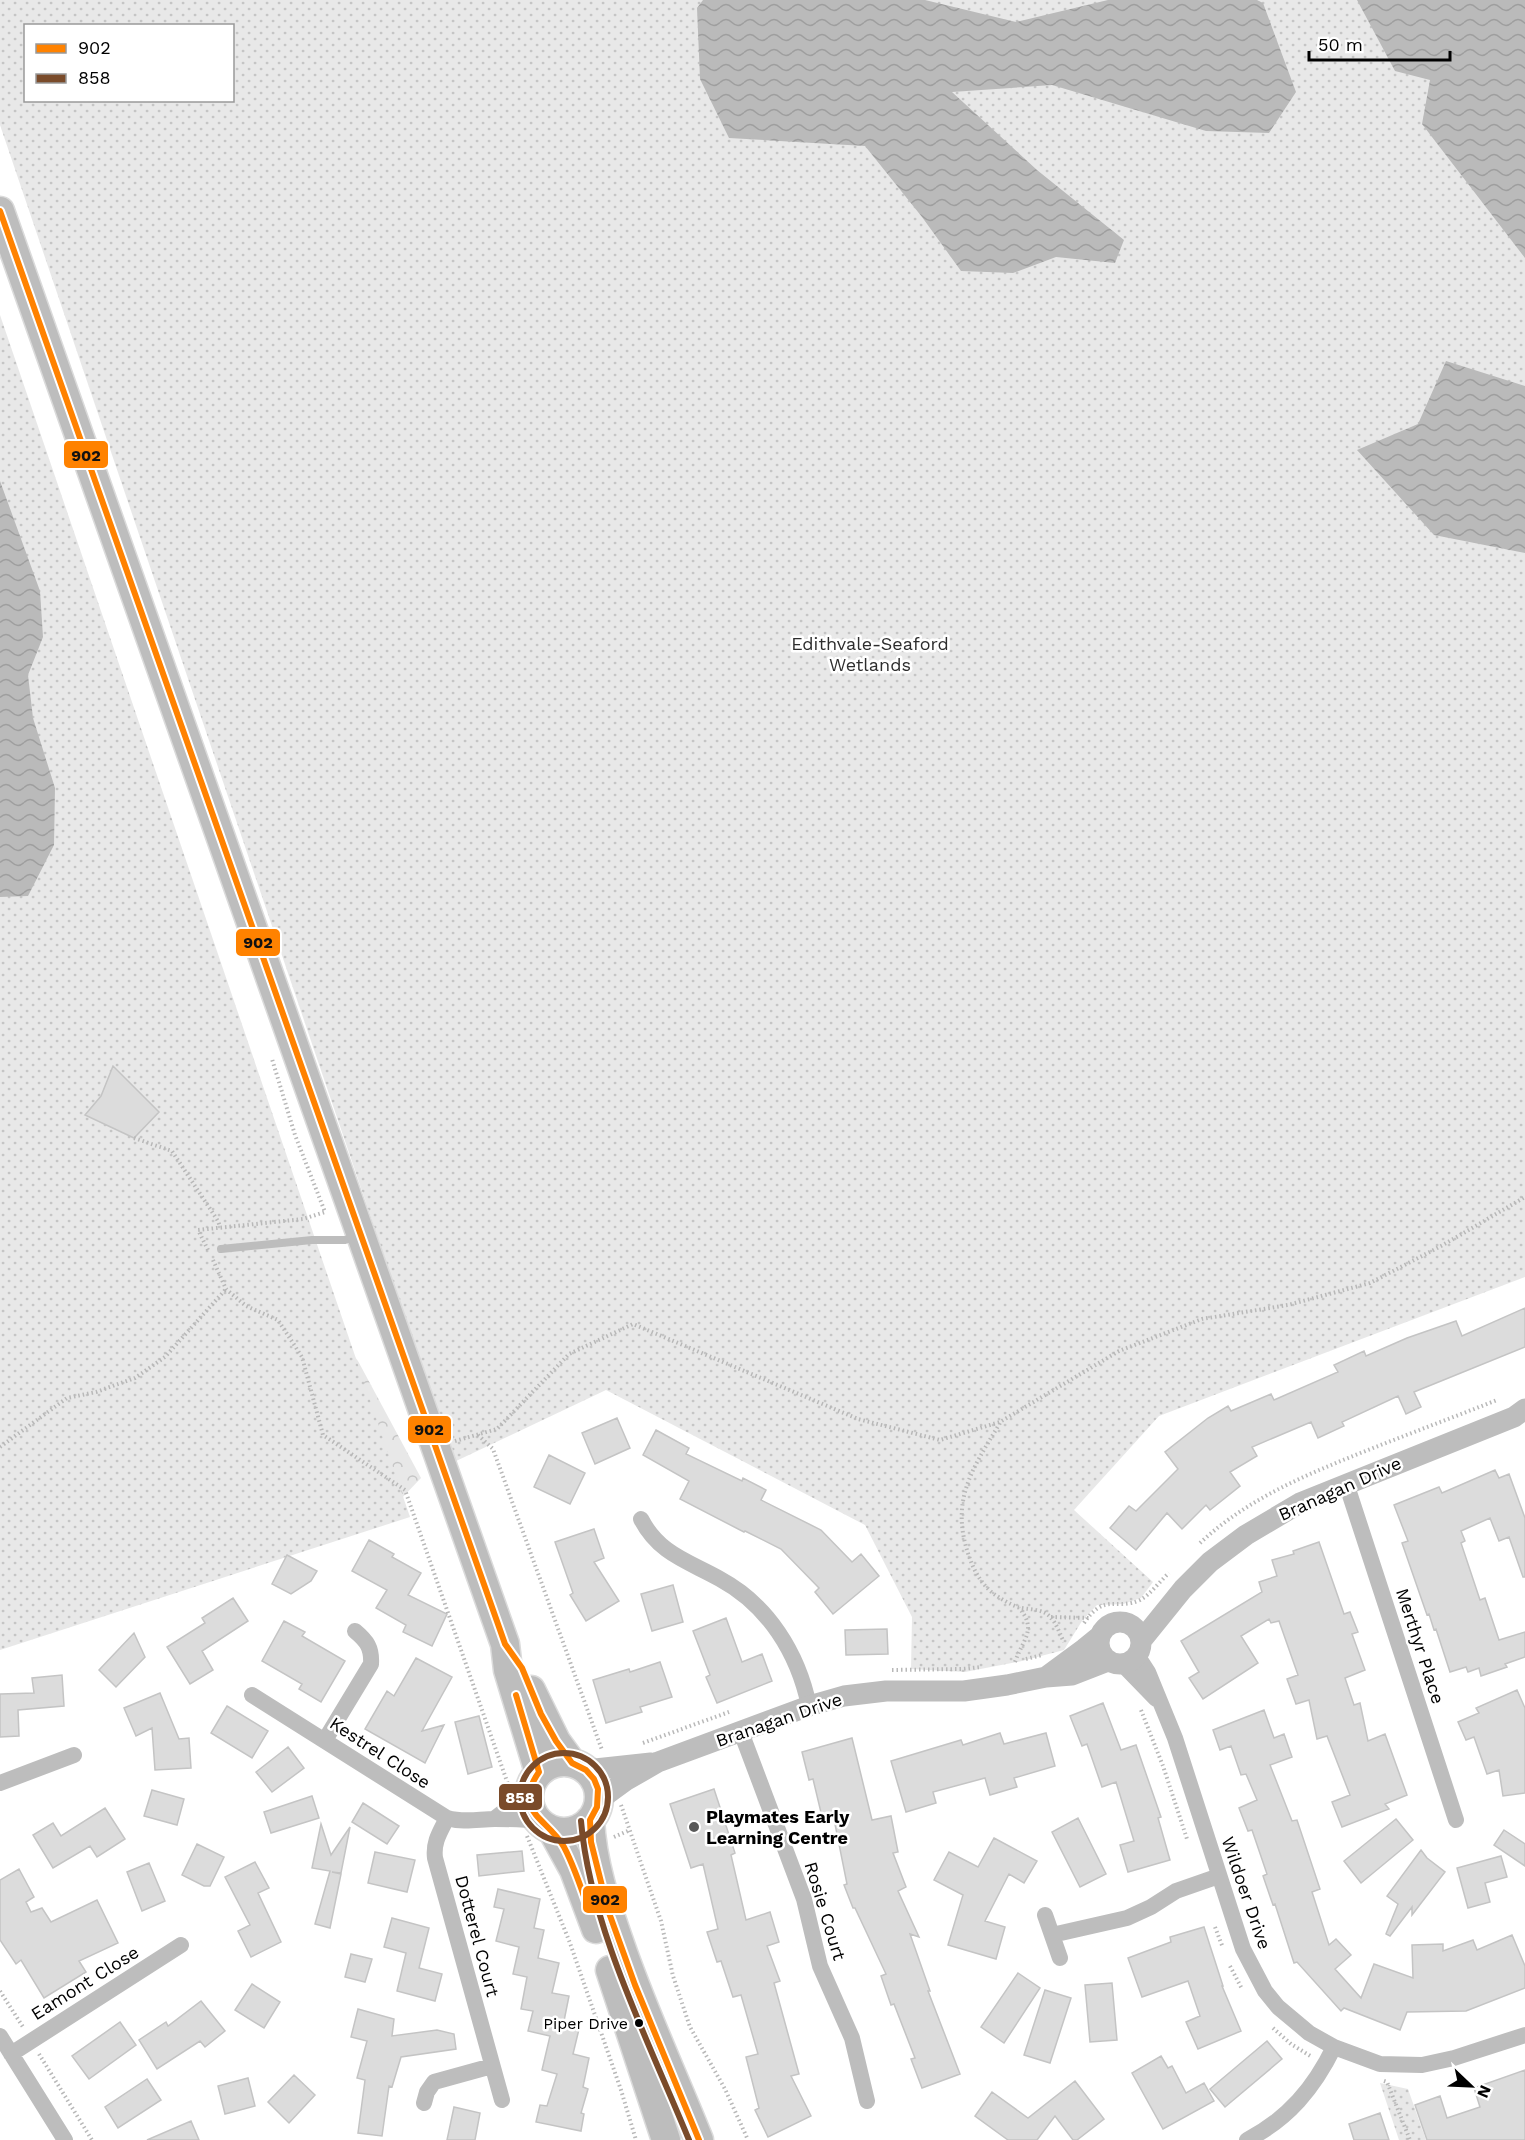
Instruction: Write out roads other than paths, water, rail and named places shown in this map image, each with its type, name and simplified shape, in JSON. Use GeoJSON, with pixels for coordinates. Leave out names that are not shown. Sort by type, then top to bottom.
{"type":"FeatureCollection","features":[{"type":"Feature","properties":{"kind":"highway"},"geometry":{"type":"LineString","coordinates":[[0,211],[505,1644],[532,1806],[574,1870],[666,2140]]}},
{"type":"Feature","properties":{"kind":"highway"},"geometry":{"type":"LineString","coordinates":[[505,1644],[522,1668],[541,1714],[556,1742],[594,1779],[598,1789],[594,1810],[594,1858],[608,1910],[634,1985],[699,2140]]}},
{"type":"Feature","properties":{"kind":"highway"},"geometry":{"type":"LineString","coordinates":[[532,1806],[554,1764],[579,1766]]}},
{"type":"Feature","properties":{"kind":"highway"},"geometry":{"type":"LineString","coordinates":[[532,1806],[562,1832],[582,1827],[594,1810]]}},
{"type":"Feature","properties":{"kind":"street","name":"Branagan Drive"},"geometry":{"type":"LineString","coordinates":[[594,1810],[624,1781],[658,1762],[809,1706],[844,1696],[896,1691],[964,1691],[1046,1677],[1072,1676],[1128,1650],[1210,1562],[1246,1535],[1300,1503],[1521,1414]]}},
{"type":"Feature","properties":{"kind":"street","name":"Merthyr Place"},"geometry":{"type":"LineString","coordinates":[[1346,1483],[1456,1820]]}},
{"type":"Feature","properties":{"kind":"street"},"geometry":{"type":"LineString","coordinates":[[641,1519],[648,1533],[665,1551],[722,1580],[760,1609],[774,1624],[796,1662],[809,1706]]}},
{"type":"Feature","properties":{"kind":"street"},"geometry":{"type":"LineString","coordinates":[[1115,1622],[1128,1623],[1128,1650],[1100,1650],[1102,1632],[1115,1622]]}},
{"type":"Feature","properties":{"kind":"street"},"geometry":{"type":"LineString","coordinates":[[325,1740],[371,1664],[371,1650],[367,1642],[355,1631]]}},
{"type":"Feature","properties":{"kind":"street","name":"Branagan Drive"},"geometry":{"type":"LineString","coordinates":[[1046,1677],[1084,1649],[1102,1632]]}},
{"type":"Feature","properties":{"kind":"street","name":"Wildoer Drive"},"geometry":{"type":"LineString","coordinates":[[1128,1650],[1149,1672],[1174,1738],[1243,1949],[1265,1991],[1292,2020],[1334,2047],[1380,2064],[1422,2066],[1525,2035]]}},
{"type":"Feature","properties":{"kind":"street","name":"Kestrel Close"},"geometry":{"type":"LineString","coordinates":[[252,1695],[447,1818],[478,1822],[532,1806]]}},
{"type":"Feature","properties":{"kind":"street","name":"Rosie Court"},"geometry":{"type":"LineString","coordinates":[[741,1732],[804,1899],[819,1966],[852,2038],[867,2101]]}},
{"type":"Feature","properties":{"kind":"street"},"geometry":{"type":"LineString","coordinates":[[0,1783],[74,1755]]}},
{"type":"Feature","properties":{"kind":"street","name":"Branagan Drive"},"geometry":{"type":"LineString","coordinates":[[579,1766],[658,1762]]}},
{"type":"Feature","properties":{"kind":"street","name":"Dotterel Court"},"geometry":{"type":"LineString","coordinates":[[447,1818],[435,1844],[435,1858],[502,2100]]}},
{"type":"Feature","properties":{"kind":"street"},"geometry":{"type":"LineString","coordinates":[[1052,1935],[1126,1918],[1151,1907],[1176,1891],[1219,1876]]}},
{"type":"Feature","properties":{"kind":"street"},"geometry":{"type":"LineString","coordinates":[[1045,1916],[1060,1958]]}},
{"type":"Feature","properties":{"kind":"street","name":"Eamont Close"},"geometry":{"type":"LineString","coordinates":[[11,2054],[181,1945]]}},
{"type":"Feature","properties":{"kind":"street"},"geometry":{"type":"LineString","coordinates":[[0,2036],[65,2140]]}},
{"type":"Feature","properties":{"kind":"street"},"geometry":{"type":"LineString","coordinates":[[1247,2140],[1273,2124],[1296,2105],[1317,2079],[1334,2047]]}},
{"type":"Feature","properties":{"kind":"street"},"geometry":{"type":"LineString","coordinates":[[424,2103],[427,2092],[434,2082],[492,2066]]}},
{"type":"Feature","properties":{"kind":"lane"},"geometry":{"type":"LineString","coordinates":[[221,1249],[312,1240],[345,1240],[361,1235]]}},
{"type":"Feature","properties":{"kind":"water"},"geometry":{"type":"Polygon","coordinates":[[[703,0],[925,0],[1016,22],[1108,0],[1257,0],[1263,3],[1296,92],[1269,133],[1206,131],[1052,85],[952,92],[1037,170],[1124,240],[1115,263],[1056,257],[1013,273],[961,271],[922,217],[865,146],[729,138],[700,79],[697,8],[703,0]]]}},
{"type":"Feature","properties":{"kind":"water"},"geometry":{"type":"Polygon","coordinates":[[[1357,0],[1525,0],[1525,258],[1422,124],[1430,80],[1395,71],[1357,0]]]}},
{"type":"Feature","properties":{"kind":"water"},"geometry":{"type":"Polygon","coordinates":[[[1446,361],[1525,386],[1525,553],[1434,535],[1357,450],[1418,424],[1446,361]]]}},
{"type":"Feature","properties":{"kind":"water"},"geometry":{"type":"Polygon","coordinates":[[[0,481],[40,591],[43,637],[28,675],[33,718],[55,788],[54,845],[28,896],[0,897],[0,481]]]}},
{"type":"Feature","properties":{"kind":"place","name":"Playmates Early Learning Centre"},"geometry":{"type":"Point","coordinates":[694,1827]}},
{"type":"Feature","properties":{"kind":"place","name":"Piper Drive"},"geometry":{"type":"Point","coordinates":[639,2023]}},
{"type":"Feature","properties":{"kind":"park label","name":"Edithvale-Seaford Wetlands"},"geometry":{"type":"Point","coordinates":[870,654]}}]}
